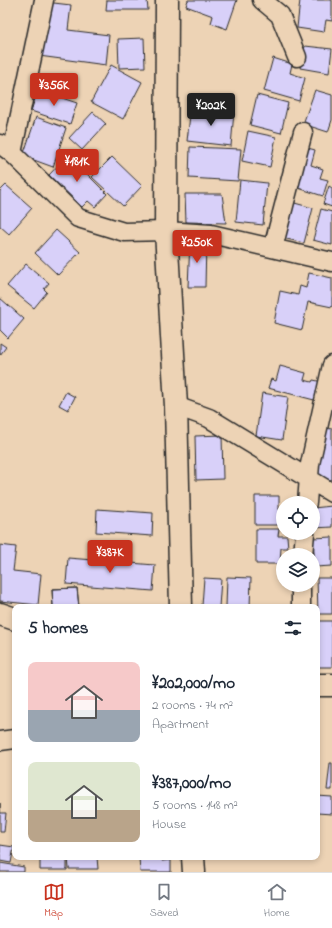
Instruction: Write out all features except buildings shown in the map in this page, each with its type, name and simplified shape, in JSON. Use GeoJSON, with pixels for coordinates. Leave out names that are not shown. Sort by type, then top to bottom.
{"type":"FeatureCollection","features":[{"type":"Feature","properties":{"kind":"street"},"geometry":{"type":"LineString","coordinates":[[44,0],[6,148],[78,218],[124,232],[166,231],[211,234],[332,262]]}},
{"type":"Feature","properties":{"kind":"street"},"geometry":{"type":"LineString","coordinates":[[167,0],[166,231],[176,406],[181,604]]}},
{"type":"Feature","properties":{"kind":"street"},"geometry":{"type":"LineString","coordinates":[[262,0],[280,15],[297,57]]}},
{"type":"Feature","properties":{"kind":"street"},"geometry":{"type":"LineString","coordinates":[[273,248],[303,132]]}},
{"type":"Feature","properties":{"kind":"street"},"geometry":{"type":"LineString","coordinates":[[307,496],[308,480],[315,437],[332,365]]}},
{"type":"Feature","properties":{"kind":"street"},"geometry":{"type":"LineString","coordinates":[[176,406],[209,418],[308,480],[332,493]]}},
{"type":"Feature","properties":{"kind":"street"},"geometry":{"type":"LineString","coordinates":[[301,592],[301,604]]}},
{"type":"Feature","properties":{"kind":"street"},"geometry":{"type":"LineString","coordinates":[[0,614],[12,617]]}},
{"type":"Feature","properties":{"kind":"street"},"geometry":{"type":"LineString","coordinates":[[320,685],[332,685]]}},
{"type":"Feature","properties":{"kind":"street"},"geometry":{"type":"LineString","coordinates":[[0,741],[12,739]]}},
{"type":"Feature","properties":{"kind":"street"},"geometry":{"type":"LineString","coordinates":[[193,860],[194,872]]}}]}
